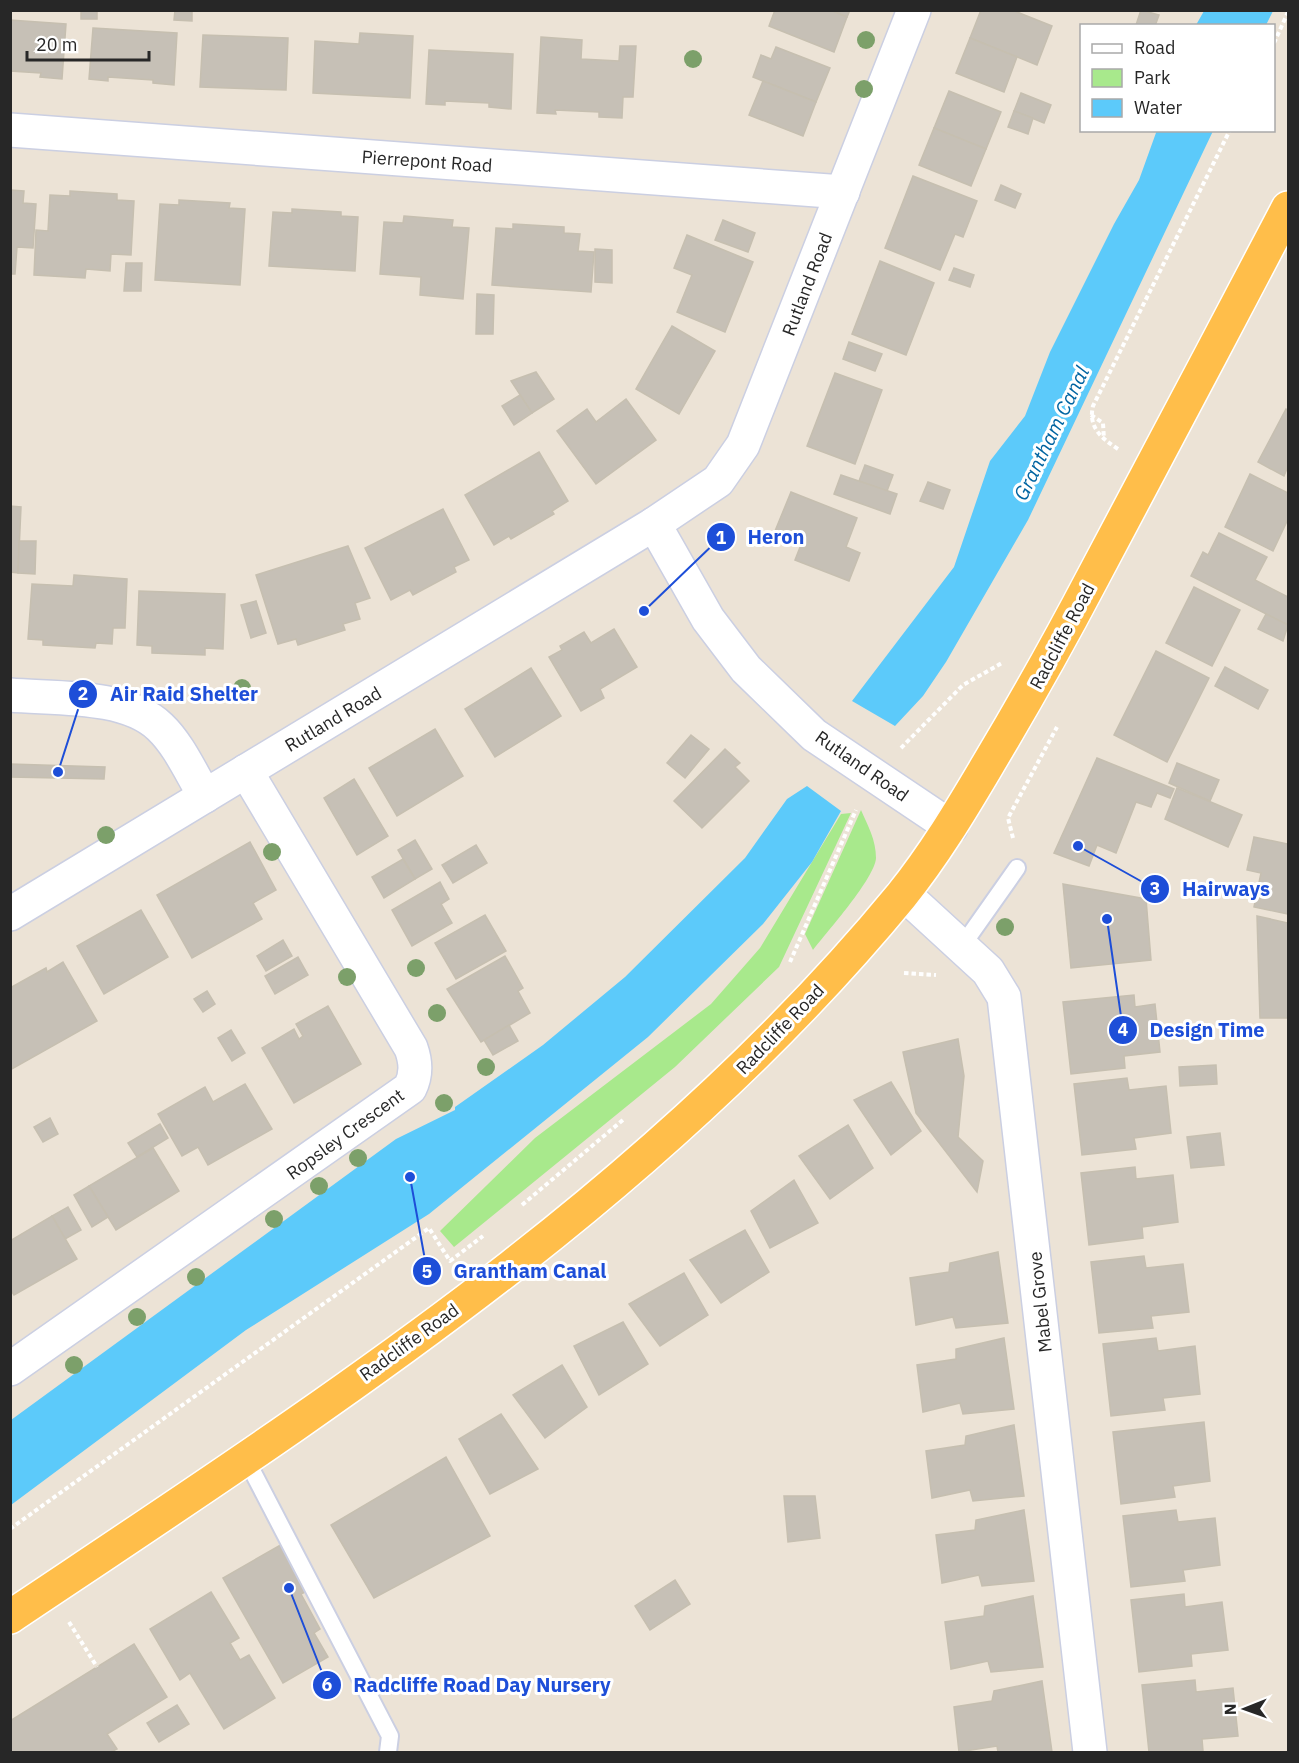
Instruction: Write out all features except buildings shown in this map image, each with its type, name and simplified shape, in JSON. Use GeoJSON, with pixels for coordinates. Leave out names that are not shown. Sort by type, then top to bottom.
{"type":"FeatureCollection","features":[{"type":"Feature","properties":{"kind":"highway","name":"Radcliffe Road"},"geometry":{"type":"LineString","coordinates":[[10,1617],[246,1459],[434,1325],[659,1147],[791,1021],[903,893],[951,827],[1041,676],[1288,208]]}},
{"type":"Feature","properties":{"kind":"street","name":"Rutland Road"},"geometry":{"type":"LineString","coordinates":[[10,914],[654,524],[718,481],[743,445],[914,10]]}},
{"type":"Feature","properties":{"kind":"street","name":"Pierrepont Road"},"geometry":{"type":"LineString","coordinates":[[10,130],[843,192]]}},
{"type":"Feature","properties":{"kind":"street","name":"Rutland Road"},"geometry":{"type":"LineString","coordinates":[[654,524],[708,619],[746,669],[814,735],[951,827]]}},
{"type":"Feature","properties":{"kind":"street"},"geometry":{"type":"LineString","coordinates":[[10,695],[109,703],[141,712],[161,727],[205,796]]}},
{"type":"Feature","properties":{"kind":"street","name":"Ropsley Crescent"},"geometry":{"type":"LineString","coordinates":[[10,1369],[295,1171],[410,1088],[414,1079],[415,1059],[411,1048],[246,771]]}},
{"type":"Feature","properties":{"kind":"street","name":"Mabel Grove"},"geometry":{"type":"LineString","coordinates":[[903,893],[988,971],[1004,997],[1090,1752]]}},
{"type":"Feature","properties":{"kind":"lane"},"geometry":{"type":"LineString","coordinates":[[962,946],[1017,868]]}},
{"type":"Feature","properties":{"kind":"lane"},"geometry":{"type":"LineString","coordinates":[[246,1459],[390,1736],[388,1752]]}},
{"type":"Feature","properties":{"kind":"path"},"geometry":{"type":"LineString","coordinates":[[1275,41],[1288,12]]}},
{"type":"Feature","properties":{"kind":"path"},"geometry":{"type":"LineString","coordinates":[[1118,449],[1104,441],[1095,431],[1091,416],[1229,132]]}},
{"type":"Feature","properties":{"kind":"path"},"geometry":{"type":"LineString","coordinates":[[1091,416],[1103,423],[1104,441]]}},
{"type":"Feature","properties":{"kind":"path"},"geometry":{"type":"LineString","coordinates":[[898,752],[963,685],[1004,662]]}},
{"type":"Feature","properties":{"kind":"path"},"geometry":{"type":"LineString","coordinates":[[789,963],[857,808],[877,778]]}},
{"type":"Feature","properties":{"kind":"path"},"geometry":{"type":"LineString","coordinates":[[521,1206],[628,1116]]}},
{"type":"Feature","properties":{"kind":"path"},"geometry":{"type":"LineString","coordinates":[[10,1529],[429,1228],[450,1261],[485,1234]]}},
{"type":"Feature","properties":{"kind":"path"},"geometry":{"type":"LineString","coordinates":[[69,1622],[97,1667]]}},
{"type":"Feature","properties":{"kind":"green space"},"geometry":{"type":"Polygon","coordinates":[[[861,810],[875,845],[874,867],[859,891],[813,950],[805,934],[861,810]]]}},
{"type":"Feature","properties":{"kind":"green space"},"geometry":{"type":"Polygon","coordinates":[[[851,813],[779,967],[675,1067],[454,1247],[440,1231],[535,1138],[711,1004],[760,948],[841,814],[851,813]]]}},
{"type":"Feature","properties":{"kind":"water"},"geometry":{"type":"Polygon","coordinates":[[[1204,10],[1273,11],[1266,24],[1197,24],[1204,10]]]}},
{"type":"Feature","properties":{"kind":"water","name":"Grantham Canal"},"geometry":{"type":"Polygon","coordinates":[[[1156,132],[1213,132],[1028,520],[946,662],[923,696],[895,726],[852,701],[954,567],[990,461],[1025,416],[1050,352],[1114,224],[1139,180],[1156,132]]]}},
{"type":"Feature","properties":{"kind":"water"},"geometry":{"type":"Polygon","coordinates":[[[807,786],[841,811],[812,862],[763,924],[648,1037],[429,1214],[246,1330],[11,1505],[11,1420],[396,1139],[455,1110],[455,1107],[543,1045],[625,977],[745,858],[787,799],[807,786]]]}},
{"type":"Feature","properties":{"kind":"place","name":"Heron"},"geometry":{"type":"Point","coordinates":[644,611]}},
{"type":"Feature","properties":{"kind":"place","name":"Air Raid Shelter"},"geometry":{"type":"Point","coordinates":[58,772]}},
{"type":"Feature","properties":{"kind":"place","name":"Hairways"},"geometry":{"type":"Point","coordinates":[1078,846]}},
{"type":"Feature","properties":{"kind":"place","name":"Design Time"},"geometry":{"type":"Point","coordinates":[1107,919]}},
{"type":"Feature","properties":{"kind":"place","name":"Grantham Canal"},"geometry":{"type":"Point","coordinates":[410,1177]}},
{"type":"Feature","properties":{"kind":"place","name":"Radcliffe Road Day Nursery"},"geometry":{"type":"Point","coordinates":[289,1588]}}]}
